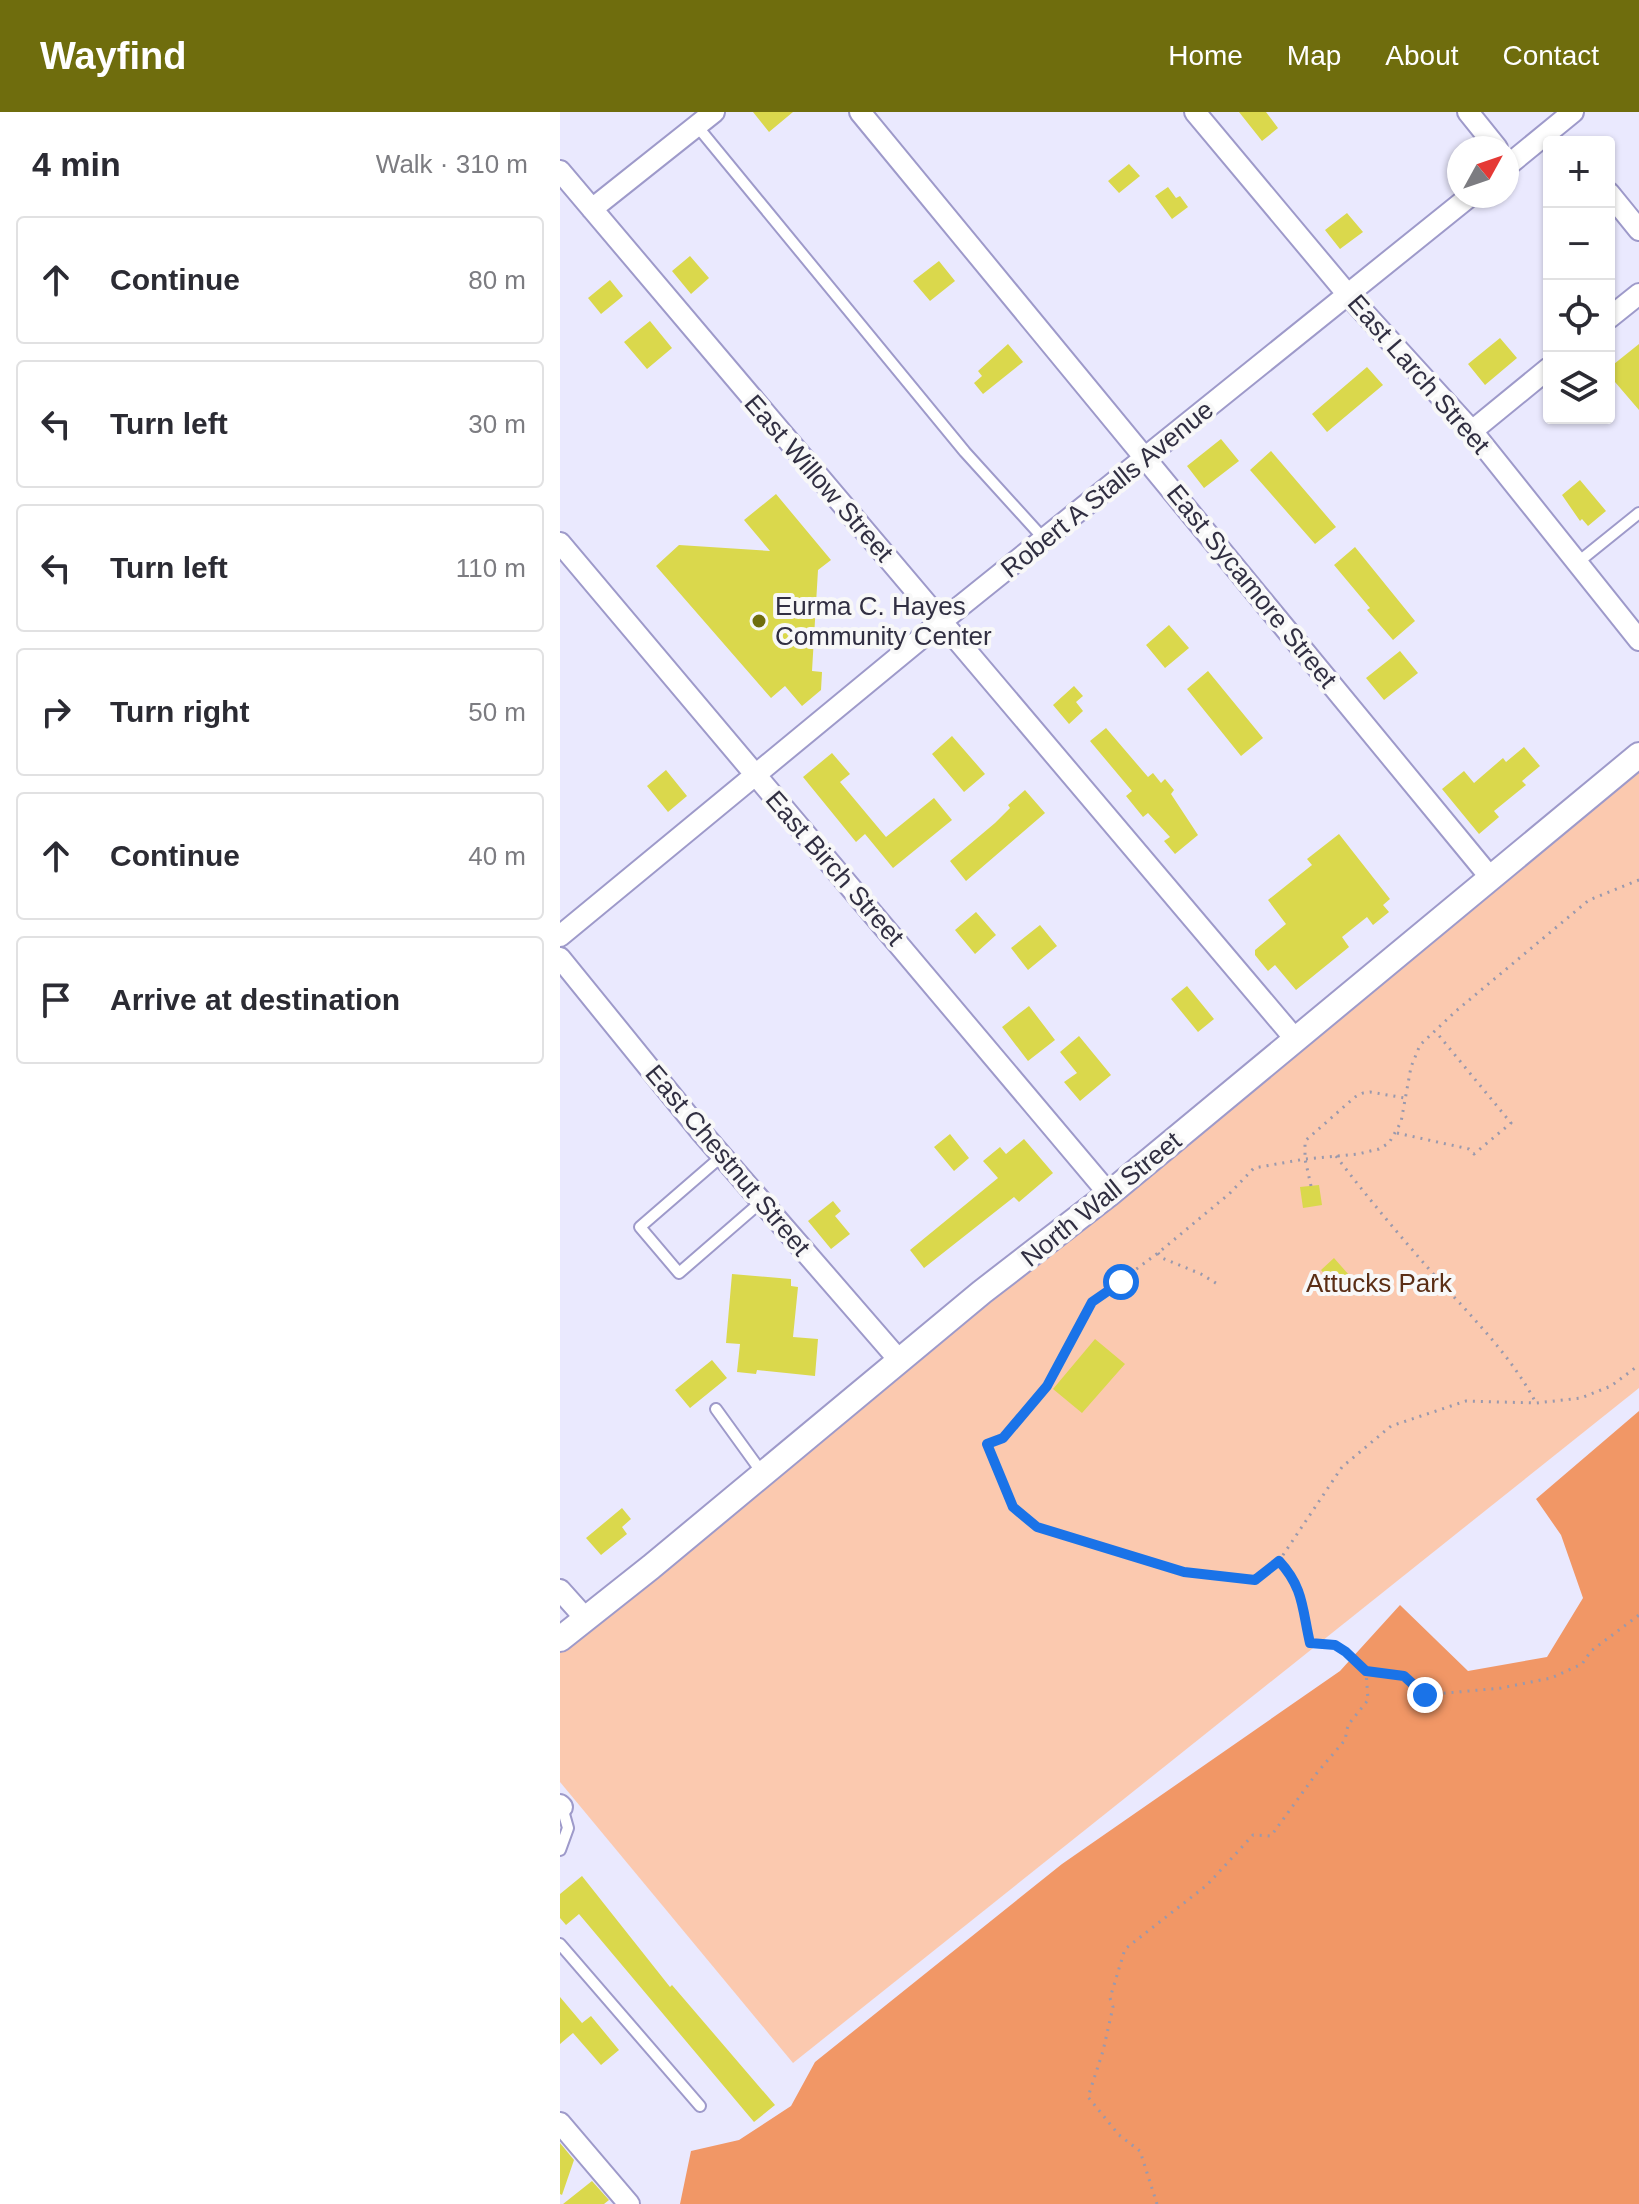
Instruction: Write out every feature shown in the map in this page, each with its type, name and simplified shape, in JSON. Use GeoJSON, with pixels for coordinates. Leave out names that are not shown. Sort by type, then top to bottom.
{"type":"FeatureCollection","features":[{"type":"Feature","properties":{"kind":"street"},"geometry":{"type":"LineString","coordinates":[[592,209],[714,112]]}},
{"type":"Feature","properties":{"kind":"street","name":"East Sycamore Street"},"geometry":{"type":"LineString","coordinates":[[860,112],[1490,877]]}},
{"type":"Feature","properties":{"kind":"street","name":"East Larch Street"},"geometry":{"type":"LineString","coordinates":[[1195,112],[1349,296],[1472,431],[1639,640]]}},
{"type":"Feature","properties":{"kind":"street"},"geometry":{"type":"LineString","coordinates":[[1468,112],[1487,136]]}},
{"type":"Feature","properties":{"kind":"street"},"geometry":{"type":"LineString","coordinates":[[1519,153],[1561,134],[1573,112]]}},
{"type":"Feature","properties":{"kind":"street","name":"East Willow Street"},"geometry":{"type":"LineString","coordinates":[[560,171],[1296,1040]]}},
{"type":"Feature","properties":{"kind":"street"},"geometry":{"type":"LineString","coordinates":[[1615,200],[1639,230]]}},
{"type":"Feature","properties":{"kind":"street","name":"Robert A Stalls Avenue"},"geometry":{"type":"LineString","coordinates":[[560,936],[942,621],[1455,208]]}},
{"type":"Feature","properties":{"kind":"street"},"geometry":{"type":"LineString","coordinates":[[1615,313],[1639,294]]}},
{"type":"Feature","properties":{"kind":"street"},"geometry":{"type":"LineString","coordinates":[[1472,431],[1543,373]]}},
{"type":"Feature","properties":{"kind":"street","name":"East Birch Street"},"geometry":{"type":"LineString","coordinates":[[560,543],[1109,1194]]}},
{"type":"Feature","properties":{"kind":"street","name":"North Wall Street"},"geometry":{"type":"LineString","coordinates":[[560,1639],[899,1360],[1109,1194],[1639,755]]}},
{"type":"Feature","properties":{"kind":"street","name":"East Chestnut Street"},"geometry":{"type":"LineString","coordinates":[[560,958],[722,1156],[899,1360]]}},
{"type":"Feature","properties":{"kind":"street"},"geometry":{"type":"LineString","coordinates":[[560,1590],[586,1619]]}},
{"type":"Feature","properties":{"kind":"street"},"geometry":{"type":"LineString","coordinates":[[560,2123],[629,2204]]}},
{"type":"Feature","properties":{"kind":"lane"},"geometry":{"type":"LineString","coordinates":[[697,126],[965,452],[1044,539]]}},
{"type":"Feature","properties":{"kind":"lane"},"geometry":{"type":"LineString","coordinates":[[1577,563],[1639,513]]}},
{"type":"Feature","properties":{"kind":"lane"},"geometry":{"type":"LineString","coordinates":[[722,1156],[640,1227],[679,1273],[762,1201]]}},
{"type":"Feature","properties":{"kind":"lane"},"geometry":{"type":"LineString","coordinates":[[716,1409],[763,1474]]}},
{"type":"Feature","properties":{"kind":"lane"},"geometry":{"type":"LineString","coordinates":[[560,1850],[568,1828],[561,1806]]}},
{"type":"Feature","properties":{"kind":"lane"},"geometry":{"type":"LineString","coordinates":[[560,1944],[700,2106]]}},
{"type":"Feature","properties":{"kind":"path"},"geometry":{"type":"LineString","coordinates":[[1639,880],[1589,900],[1420,1045],[1411,1067],[1397,1133],[1389,1143],[1379,1149],[1254,1168],[1229,1194],[1158,1253],[1092,1302],[1047,1386],[1003,1438],[987,1444],[1013,1507],[1037,1527],[1184,1572],[1255,1580],[1279,1561],[1342,1467],[1391,1426],[1466,1401],[1536,1403],[1581,1398],[1598,1392],[1639,1365]]}},
{"type":"Feature","properties":{"kind":"path"},"geometry":{"type":"LineString","coordinates":[[1397,1133],[1469,1149],[1474,1154],[1511,1123],[1436,1031]]}},
{"type":"Feature","properties":{"kind":"path"},"geometry":{"type":"LineString","coordinates":[[1311,1186],[1305,1159],[1305,1141],[1308,1137],[1355,1097],[1370,1092],[1405,1098]]}},
{"type":"Feature","properties":{"kind":"path"},"geometry":{"type":"LineString","coordinates":[[1336,1156],[1378,1212],[1513,1366],[1536,1403]]}},
{"type":"Feature","properties":{"kind":"path"},"geometry":{"type":"LineString","coordinates":[[1158,1253],[1162,1258],[1219,1285]]}},
{"type":"Feature","properties":{"kind":"path"},"geometry":{"type":"LineString","coordinates":[[1279,1561],[1297,1583],[1310,1643],[1335,1645],[1366,1671],[1404,1676],[1425,1695],[1501,1688],[1551,1678],[1582,1664],[1591,1651],[1639,1615]]}},
{"type":"Feature","properties":{"kind":"path"},"geometry":{"type":"LineString","coordinates":[[1157,2204],[1140,2151],[1119,2135],[1088,2097],[1103,2051],[1113,2007],[1110,1998],[1125,1949],[1207,1885],[1253,1835],[1271,1836],[1345,1740],[1348,1725],[1368,1700],[1366,1671]]}},
{"type":"Feature","properties":{"kind":"green space","name":"Attucks Park"},"geometry":{"type":"Polygon","coordinates":[[[1639,755],[1639,1388],[793,2063],[560,1782],[560,1635],[1639,755]]]}},
{"type":"Feature","properties":{"kind":"shaded area"},"geometry":{"type":"Polygon","coordinates":[[[1639,1411],[1639,2204],[680,2204],[691,2151],[739,2140],[791,2106],[815,2062],[1062,1864],[1340,1671],[1400,1605],[1468,1671],[1547,1657],[1583,1598],[1561,1535],[1536,1499],[1639,1411]]]}},
{"type":"Feature","properties":{"kind":"building"},"geometry":{"type":"Polygon","coordinates":[[[753,112],[793,112],[769,132],[753,112]]]}},
{"type":"Feature","properties":{"kind":"building"},"geometry":{"type":"Polygon","coordinates":[[[1239,112],[1266,112],[1278,128],[1262,141],[1239,112]]]}},
{"type":"Feature","properties":{"kind":"building"},"geometry":{"type":"Polygon","coordinates":[[[1129,164],[1140,176],[1119,193],[1108,181],[1129,164]]]}},
{"type":"Feature","properties":{"kind":"building"},"geometry":{"type":"Polygon","coordinates":[[[1168,187],[1188,207],[1172,219],[1155,196],[1168,187]]]}},
{"type":"Feature","properties":{"kind":"building"},"geometry":{"type":"Polygon","coordinates":[[[1347,213],[1363,232],[1340,249],[1325,230],[1347,213]]]}},
{"type":"Feature","properties":{"kind":"building"},"geometry":{"type":"Polygon","coordinates":[[[690,256],[709,278],[691,294],[672,271],[690,256]]]}},
{"type":"Feature","properties":{"kind":"building"},"geometry":{"type":"Polygon","coordinates":[[[939,261],[955,281],[930,301],[913,281],[939,261]]]}},
{"type":"Feature","properties":{"kind":"building"},"geometry":{"type":"Polygon","coordinates":[[[610,280],[623,296],[601,314],[588,298],[610,280]]]}},
{"type":"Feature","properties":{"kind":"building"},"geometry":{"type":"Polygon","coordinates":[[[650,321],[672,348],[647,369],[624,342],[650,321]]]}},
{"type":"Feature","properties":{"kind":"building"},"geometry":{"type":"Polygon","coordinates":[[[1500,338],[1517,358],[1485,385],[1468,364],[1500,338]]]}},
{"type":"Feature","properties":{"kind":"building"},"geometry":{"type":"Polygon","coordinates":[[[1008,344],[1023,362],[983,394],[974,383],[982,376],[978,371],[1008,344]]]}},
{"type":"Feature","properties":{"kind":"building"},"geometry":{"type":"Polygon","coordinates":[[[1639,344],[1639,410],[1615,382],[1615,363],[1639,344]]]}},
{"type":"Feature","properties":{"kind":"building"},"geometry":{"type":"Polygon","coordinates":[[[1367,367],[1383,385],[1327,432],[1312,414],[1367,367]]]}},
{"type":"Feature","properties":{"kind":"building"},"geometry":{"type":"Polygon","coordinates":[[[1221,439],[1239,461],[1204,488],[1187,466],[1221,439]]]}},
{"type":"Feature","properties":{"kind":"building"},"geometry":{"type":"Polygon","coordinates":[[[1271,451],[1336,527],[1315,544],[1250,470],[1271,451]]]}},
{"type":"Feature","properties":{"kind":"building"},"geometry":{"type":"Polygon","coordinates":[[[1580,480],[1606,511],[1588,526],[1582,519],[1580,521],[1562,495],[1580,480]]]}},
{"type":"Feature","properties":{"kind":"building","name":"Eurma C. Hayes Community Center"},"geometry":{"type":"Polygon","coordinates":[[[776,494],[831,560],[818,570],[812,671],[822,672],[821,690],[802,706],[785,686],[771,698],[656,566],[679,545],[770,551],[744,520],[776,494]]]}},
{"type":"Feature","properties":{"kind":"building"},"geometry":{"type":"Polygon","coordinates":[[[1355,547],[1415,621],[1393,640],[1334,565],[1355,547]]]}},
{"type":"Feature","properties":{"kind":"building"},"geometry":{"type":"Polygon","coordinates":[[[1169,625],[1189,648],[1165,668],[1146,645],[1169,625]]]}},
{"type":"Feature","properties":{"kind":"building"},"geometry":{"type":"Polygon","coordinates":[[[1400,651],[1418,673],[1384,700],[1366,678],[1400,651]]]}},
{"type":"Feature","properties":{"kind":"building"},"geometry":{"type":"Polygon","coordinates":[[[1208,671],[1263,738],[1241,756],[1187,689],[1208,671]]]}},
{"type":"Feature","properties":{"kind":"building"},"geometry":{"type":"Polygon","coordinates":[[[1074,686],[1083,696],[1076,702],[1083,711],[1069,724],[1053,705],[1074,686]]]}},
{"type":"Feature","properties":{"kind":"building"},"geometry":{"type":"Polygon","coordinates":[[[1106,728],[1148,777],[1153,773],[1161,783],[1165,779],[1174,790],[1171,794],[1198,835],[1175,854],[1164,841],[1170,837],[1148,813],[1143,817],[1126,796],[1132,791],[1090,741],[1106,728]]]}},
{"type":"Feature","properties":{"kind":"building"},"geometry":{"type":"Polygon","coordinates":[[[952,736],[985,774],[964,792],[932,754],[952,736]]]}},
{"type":"Feature","properties":{"kind":"building"},"geometry":{"type":"Polygon","coordinates":[[[1524,747],[1540,766],[1522,781],[1526,785],[1494,811],[1499,817],[1479,834],[1442,789],[1464,771],[1474,783],[1503,758],[1506,762],[1524,747]]]}},
{"type":"Feature","properties":{"kind":"building"},"geometry":{"type":"Polygon","coordinates":[[[832,753],[850,774],[840,782],[886,837],[934,798],[952,820],[893,868],[865,834],[856,842],[803,777],[832,753]]]}},
{"type":"Feature","properties":{"kind":"building"},"geometry":{"type":"Polygon","coordinates":[[[666,770],[687,796],[668,812],[647,786],[666,770]]]}},
{"type":"Feature","properties":{"kind":"building"},"geometry":{"type":"Polygon","coordinates":[[[1025,790],[1045,813],[966,881],[950,861],[995,823],[1010,808],[1008,805],[1025,790]]]}},
{"type":"Feature","properties":{"kind":"building"},"geometry":{"type":"Polygon","coordinates":[[[1339,834],[1390,899],[1383,905],[1389,912],[1373,925],[1367,917],[1342,937],[1349,947],[1296,990],[1275,965],[1268,971],[1255,955],[1255,950],[1286,924],[1268,900],[1312,865],[1307,859],[1339,834]]]}},
{"type":"Feature","properties":{"kind":"building"},"geometry":{"type":"Polygon","coordinates":[[[976,912],[996,935],[975,954],[955,930],[976,912]]]}},
{"type":"Feature","properties":{"kind":"building"},"geometry":{"type":"Polygon","coordinates":[[[1040,925],[1057,946],[1028,970],[1011,948],[1040,925]]]}},
{"type":"Feature","properties":{"kind":"building"},"geometry":{"type":"Polygon","coordinates":[[[1187,986],[1214,1019],[1198,1032],[1171,999],[1187,986]]]}},
{"type":"Feature","properties":{"kind":"building"},"geometry":{"type":"Polygon","coordinates":[[[1029,1006],[1055,1040],[1028,1061],[1002,1027],[1029,1006]]]}},
{"type":"Feature","properties":{"kind":"building"},"geometry":{"type":"Polygon","coordinates":[[[1079,1036],[1111,1075],[1080,1101],[1064,1082],[1077,1073],[1060,1052],[1079,1036]]]}},
{"type":"Feature","properties":{"kind":"building"},"geometry":{"type":"Polygon","coordinates":[[[950,1134],[969,1158],[954,1171],[934,1147],[950,1134]]]}},
{"type":"Feature","properties":{"kind":"building"},"geometry":{"type":"Polygon","coordinates":[[[1024,1139],[1053,1173],[1019,1202],[1014,1197],[924,1268],[910,1250],[998,1178],[983,1161],[1000,1147],[1006,1154],[1024,1139]]]}},
{"type":"Feature","properties":{"kind":"building"},"geometry":{"type":"Polygon","coordinates":[[[1319,1185],[1322,1205],[1303,1208],[1300,1187],[1319,1185]]]}},
{"type":"Feature","properties":{"kind":"building"},"geometry":{"type":"Polygon","coordinates":[[[833,1201],[841,1211],[835,1216],[850,1234],[831,1249],[808,1221],[833,1201]]]}},
{"type":"Feature","properties":{"kind":"building"},"geometry":{"type":"Polygon","coordinates":[[[1334,1258],[1349,1275],[1336,1287],[1321,1270],[1334,1258]]]}},
{"type":"Feature","properties":{"kind":"building"},"geometry":{"type":"Polygon","coordinates":[[[732,1274],[791,1279],[791,1286],[798,1287],[793,1337],[818,1339],[815,1376],[757,1370],[756,1374],[737,1372],[740,1344],[726,1343],[732,1274]]]}},
{"type":"Feature","properties":{"kind":"building"},"geometry":{"type":"Polygon","coordinates":[[[1095,1339],[1125,1364],[1082,1413],[1053,1389],[1095,1339]]]}},
{"type":"Feature","properties":{"kind":"building"},"geometry":{"type":"Polygon","coordinates":[[[712,1360],[727,1378],[690,1408],[675,1390],[712,1360]]]}},
{"type":"Feature","properties":{"kind":"building"},"geometry":{"type":"Polygon","coordinates":[[[622,1508],[631,1519],[622,1527],[627,1534],[601,1555],[586,1538],[622,1508]]]}},
{"type":"Feature","properties":{"kind":"building"},"geometry":{"type":"Polygon","coordinates":[[[582,1876],[670,1987],[672,1985],[775,2105],[754,2122],[579,1914],[566,1925],[560,1918],[560,1894],[582,1876]]]}},
{"type":"Feature","properties":{"kind":"building"},"geometry":{"type":"Polygon","coordinates":[[[560,1997],[582,2023],[591,2016],[619,2050],[601,2065],[573,2033],[560,2044],[560,1997]]]}},
{"type":"Feature","properties":{"kind":"building"},"geometry":{"type":"Polygon","coordinates":[[[560,2143],[574,2160],[562,2195],[560,2194],[560,2143]]]}},
{"type":"Feature","properties":{"kind":"building"},"geometry":{"type":"Polygon","coordinates":[[[592,2181],[609,2200],[604,2204],[563,2204],[592,2181]]]}},
{"type":"Feature","properties":{"kind":"place","name":"Eurma C. Hayes Community Center"},"geometry":{"type":"Point","coordinates":[759,621]}},
{"type":"Feature","properties":{"kind":"route"},"geometry":{"type":"LineString","coordinates":[[1121,1282],[1092,1302],[1047,1386],[1003,1438],[987,1444],[1013,1507],[1037,1527],[1184,1572],[1255,1580],[1279,1561],[1297,1583],[1310,1643],[1335,1645],[1366,1671],[1404,1676],[1425,1695]]}}]}
